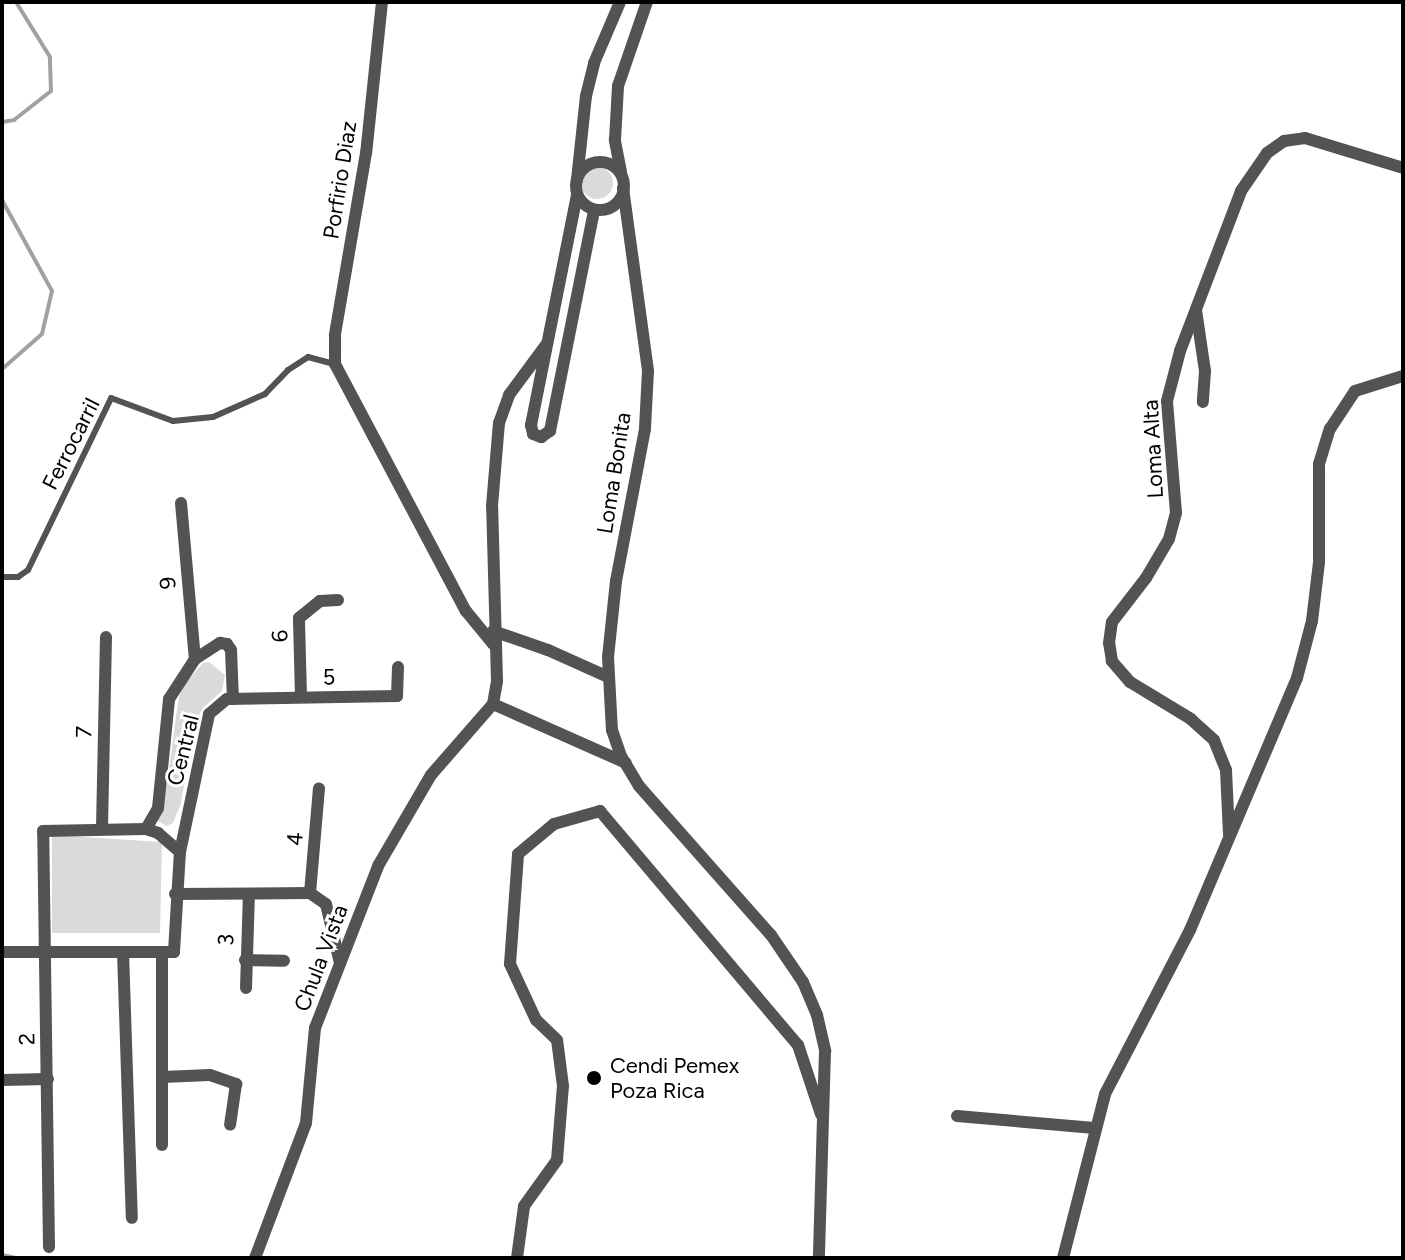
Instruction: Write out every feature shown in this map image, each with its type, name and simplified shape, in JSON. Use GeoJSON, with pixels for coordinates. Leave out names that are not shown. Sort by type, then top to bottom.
{"type":"FeatureCollection","features":[{"type":"Feature","properties":{"kind":"street","name":"Porfirio Diaz"},"geometry":{"type":"LineString","coordinates":[[335,364],[335,335],[366,153],[382,2]]}},
{"type":"Feature","properties":{"kind":"street"},"geometry":{"type":"LineString","coordinates":[[594,210],[550,431],[541,437],[533,434],[531,425],[577,195],[586,96],[594,63],[620,2]]}},
{"type":"Feature","properties":{"kind":"street"},"geometry":{"type":"LineString","coordinates":[[594,210],[616,202],[623,188],[615,140],[618,86],[647,2]]}},
{"type":"Feature","properties":{"kind":"street","name":"Loma Alta"},"geometry":{"type":"LineString","coordinates":[[1230,837],[1226,770],[1214,740],[1191,719],[1130,682],[1112,661],[1109,643],[1112,622],[1146,578],[1169,539],[1173,526],[1176,513],[1167,401],[1195,305],[1241,191],[1252,170],[1267,153],[1284,141],[1305,138],[1403,168]]}},
{"type":"Feature","properties":{"kind":"street"},"geometry":{"type":"LineString","coordinates":[[577,180],[586,166],[601,161],[621,172]]}},
{"type":"Feature","properties":{"kind":"street","name":"Loma Bonita"},"geometry":{"type":"LineString","coordinates":[[623,188],[648,371],[645,429],[616,581],[608,677],[612,730],[639,786],[771,935],[803,982],[817,1015],[825,1051],[819,1258]]}},
{"type":"Feature","properties":{"kind":"street"},"geometry":{"type":"LineString","coordinates":[[577,195],[594,210]]}},
{"type":"Feature","properties":{"kind":"street"},"geometry":{"type":"LineString","coordinates":[[1195,305],[1205,371],[1203,402]]}},
{"type":"Feature","properties":{"kind":"street"},"geometry":{"type":"LineString","coordinates":[[546,345],[509,395],[499,423],[492,506],[493,638],[497,681],[493,704],[626,763]]}},
{"type":"Feature","properties":{"kind":"street"},"geometry":{"type":"LineString","coordinates":[[335,364],[466,611],[493,638],[548,650],[608,677]]}},
{"type":"Feature","properties":{"kind":"street","name":"Loma Alta"},"geometry":{"type":"LineString","coordinates":[[1063,1258],[1105,1094],[1190,930],[1297,678],[1312,621],[1319,562],[1319,464],[1330,429],[1355,391],[1403,376]]}},
{"type":"Feature","properties":{"kind":"street","name":"9"},"geometry":{"type":"LineString","coordinates":[[181,503],[195,659]]}},
{"type":"Feature","properties":{"kind":"street","name":"6"},"geometry":{"type":"LineString","coordinates":[[301,697],[299,618],[320,601],[338,600]]}},
{"type":"Feature","properties":{"kind":"street","name":"7"},"geometry":{"type":"LineString","coordinates":[[102,828],[106,637]]}},
{"type":"Feature","properties":{"kind":"street"},"geometry":{"type":"LineString","coordinates":[[195,659],[220,643],[227,644],[231,650],[233,699]]}},
{"type":"Feature","properties":{"kind":"street","name":"Central"},"geometry":{"type":"LineString","coordinates":[[146,829],[158,808],[169,699],[195,659]]}},
{"type":"Feature","properties":{"kind":"street","name":"5"},"geometry":{"type":"LineString","coordinates":[[233,699],[397,696],[398,667]]}},
{"type":"Feature","properties":{"kind":"street","name":"Central"},"geometry":{"type":"LineString","coordinates":[[162,1145],[168,953],[180,852],[209,714],[227,699],[233,699]]}},
{"type":"Feature","properties":{"kind":"street","name":"Chula Vista"},"geometry":{"type":"LineString","coordinates":[[255,1258],[306,1123],[315,1028],[378,866],[397,828],[431,775],[493,704]]}},
{"type":"Feature","properties":{"kind":"street","name":"4"},"geometry":{"type":"LineString","coordinates":[[310,893],[319,788]]}},
{"type":"Feature","properties":{"kind":"street"},"geometry":{"type":"LineString","coordinates":[[517,1258],[524,1206],[557,1160],[563,1086],[557,1040],[536,1020],[510,964],[518,854],[554,824],[600,811],[798,1045],[823,1120]]}},
{"type":"Feature","properties":{"kind":"street"},"geometry":{"type":"LineString","coordinates":[[102,828],[146,829],[158,833],[180,852]]}},
{"type":"Feature","properties":{"kind":"street","name":"2"},"geometry":{"type":"LineString","coordinates":[[49,1247],[43,831],[102,828]]}},
{"type":"Feature","properties":{"kind":"street"},"geometry":{"type":"LineString","coordinates":[[175,894],[310,893],[326,904],[340,963]]}},
{"type":"Feature","properties":{"kind":"street","name":"3"},"geometry":{"type":"LineString","coordinates":[[246,988],[249,895]]}},
{"type":"Feature","properties":{"kind":"street"},"geometry":{"type":"LineString","coordinates":[[2,952],[168,953]]}},
{"type":"Feature","properties":{"kind":"street"},"geometry":{"type":"LineString","coordinates":[[123,952],[132,1218]]}},
{"type":"Feature","properties":{"kind":"street"},"geometry":{"type":"LineString","coordinates":[[245,960],[284,961]]}},
{"type":"Feature","properties":{"kind":"street"},"geometry":{"type":"LineString","coordinates":[[162,1077],[210,1075],[236,1084],[230,1125]]}},
{"type":"Feature","properties":{"kind":"street"},"geometry":{"type":"LineString","coordinates":[[2,1080],[48,1079]]}},
{"type":"Feature","properties":{"kind":"street"},"geometry":{"type":"LineString","coordinates":[[957,1116],[1094,1128]]}},
{"type":"Feature","properties":{"kind":"lane","name":"Ferrocarril"},"geometry":{"type":"LineString","coordinates":[[2,577],[18,577],[28,570],[111,398],[173,421],[213,417],[265,394],[288,370],[308,357],[335,364]]}},
{"type":"Feature","properties":{"kind":"shaded area"},"geometry":{"type":"Polygon","coordinates":[[[597,167],[608,172],[613,183],[608,194],[597,199],[586,194],[581,183],[586,172],[597,167]]]}},
{"type":"Feature","properties":{"kind":"shaded area"},"geometry":{"type":"Polygon","coordinates":[[[209,662],[225,675],[222,691],[203,708],[194,724],[181,803],[173,823],[166,826],[157,820],[167,784],[178,702],[182,687],[203,663],[209,662]]]}},
{"type":"Feature","properties":{"kind":"shaded area"},"geometry":{"type":"Polygon","coordinates":[[[52,835],[162,842],[160,933],[52,933],[52,835]]]}},
{"type":"Feature","properties":{"kind":"waterway"},"geometry":{"type":"LineString","coordinates":[[2,122],[14,120],[51,91],[50,57],[16,2]]}},
{"type":"Feature","properties":{"kind":"waterway"},"geometry":{"type":"LineString","coordinates":[[2,200],[52,291],[42,334],[2,369]]}},
{"type":"Feature","properties":{"kind":"waterway"},"geometry":{"type":"LineString","coordinates":[[2,1255],[16,1258]]}},
{"type":"Feature","properties":{"kind":"place","name":"Cendi Pemex Poza Rica"},"geometry":{"type":"Point","coordinates":[594,1078]}}]}
